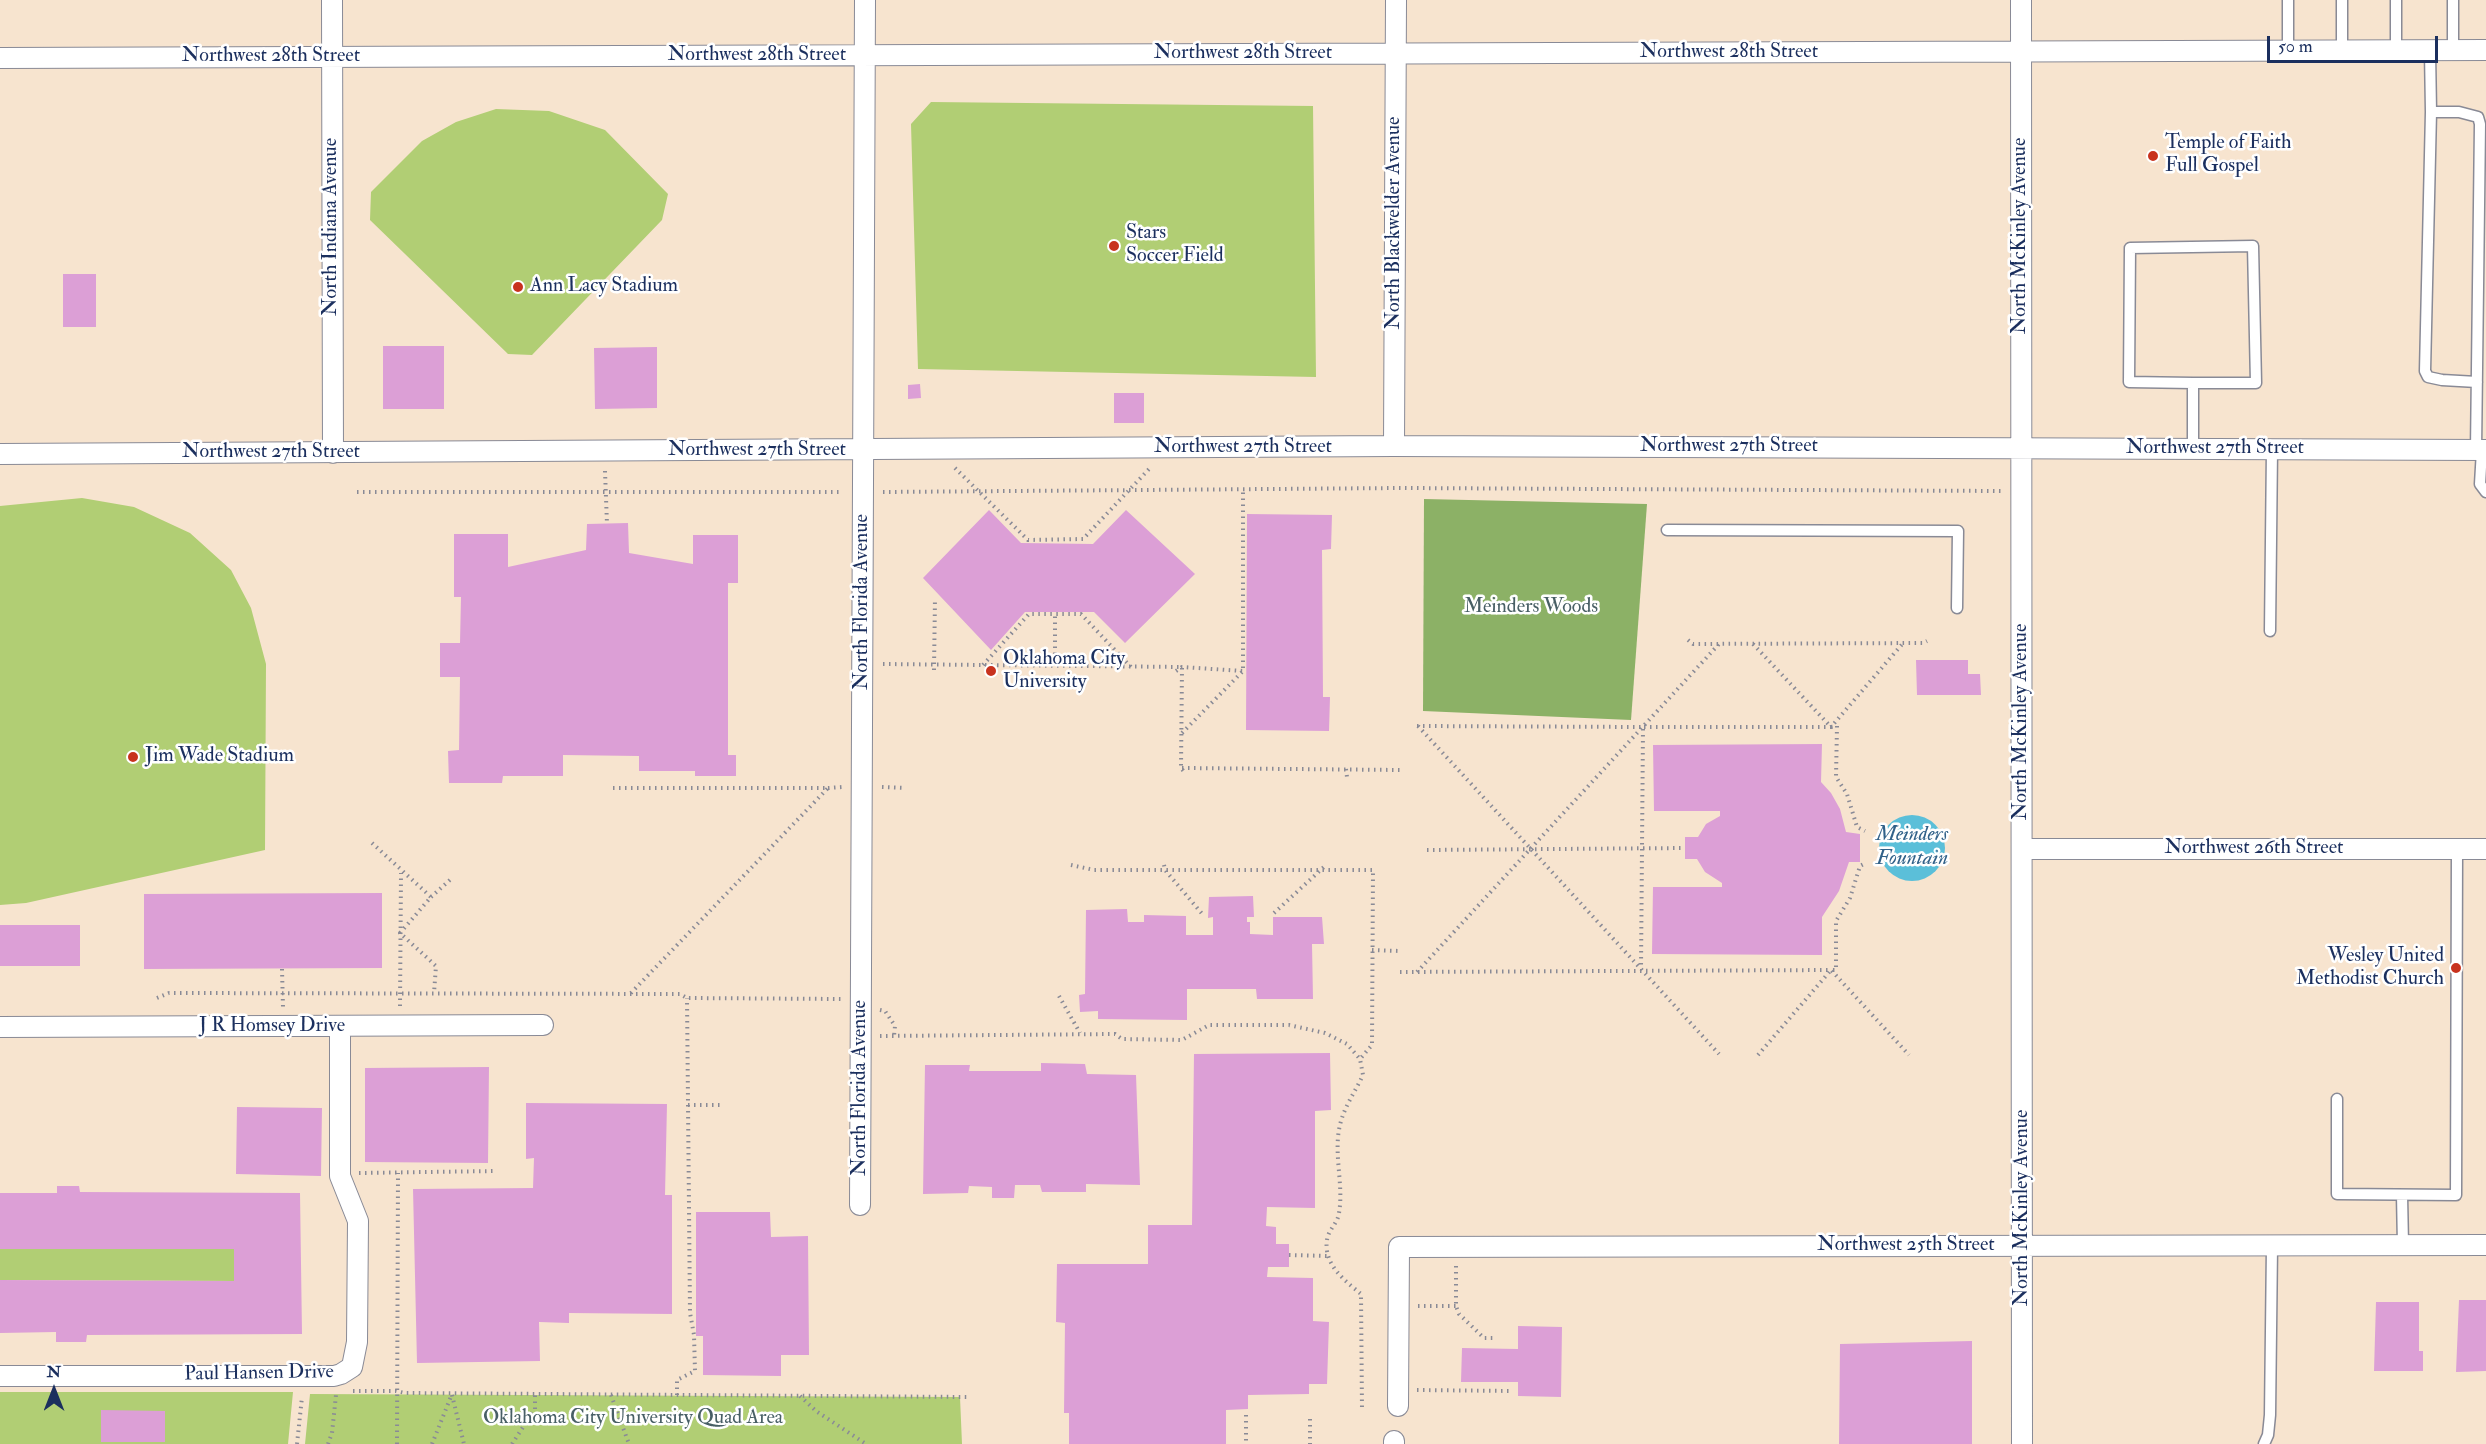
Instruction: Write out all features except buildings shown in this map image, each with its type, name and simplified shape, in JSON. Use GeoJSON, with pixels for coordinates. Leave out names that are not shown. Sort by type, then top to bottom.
{"type":"FeatureCollection","features":[{"type":"Feature","properties":{"kind":"street","name":"North Indiana Avenue"},"geometry":{"type":"LineString","coordinates":[[332,0],[333,453]]}},
{"type":"Feature","properties":{"kind":"street","name":"North Florida Avenue"},"geometry":{"type":"LineString","coordinates":[[860,1205],[865,0]]}},
{"type":"Feature","properties":{"kind":"street","name":"North Blackwelder Avenue"},"geometry":{"type":"LineString","coordinates":[[1394,446],[1396,0]]}},
{"type":"Feature","properties":{"kind":"street","name":"North McKinley Avenue"},"geometry":{"type":"LineString","coordinates":[[2021,0],[2022,1444]]}},
{"type":"Feature","properties":{"kind":"street","name":"Northwest 28th Street"},"geometry":{"type":"LineString","coordinates":[[0,58],[2486,50]]}},
{"type":"Feature","properties":{"kind":"street","name":"Northwest 27th Street"},"geometry":{"type":"LineString","coordinates":[[0,454],[863,451],[1394,446],[2481,450]]}},
{"type":"Feature","properties":{"kind":"street","name":"Northwest 26th Street"},"geometry":{"type":"LineString","coordinates":[[2022,849],[2486,849]]}},
{"type":"Feature","properties":{"kind":"street","name":"J R Homsey Drive"},"geometry":{"type":"LineString","coordinates":[[0,1027],[543,1025]]}},
{"type":"Feature","properties":{"kind":"street","name":"Paul Hansen Drive"},"geometry":{"type":"LineString","coordinates":[[0,1376],[341,1374],[352,1366],[357,1342],[358,1221],[340,1176],[340,1027]]}},
{"type":"Feature","properties":{"kind":"street","name":"Northwest 25th Street"},"geometry":{"type":"LineString","coordinates":[[1399,1306],[1399,1247],[2486,1245]]}},
{"type":"Feature","properties":{"kind":"street"},"geometry":{"type":"LineString","coordinates":[[1398,1398],[1399,1306]]}},
{"type":"Feature","properties":{"kind":"lane"},"geometry":{"type":"LineString","coordinates":[[2288,0],[2288,51]]}},
{"type":"Feature","properties":{"kind":"lane"},"geometry":{"type":"LineString","coordinates":[[2342,0],[2342,51]]}},
{"type":"Feature","properties":{"kind":"lane"},"geometry":{"type":"LineString","coordinates":[[2396,0],[2396,51]]}},
{"type":"Feature","properties":{"kind":"lane"},"geometry":{"type":"LineString","coordinates":[[2453,0],[2453,50]]}},
{"type":"Feature","properties":{"kind":"lane"},"geometry":{"type":"LineString","coordinates":[[2430,51],[2431,112],[2425,371],[2428,377],[2442,380],[2477,382]]}},
{"type":"Feature","properties":{"kind":"lane"},"geometry":{"type":"LineString","coordinates":[[2431,112],[2471,114],[2478,117],[2480,124],[2477,382],[2481,450],[2480,484],[2486,492]]}},
{"type":"Feature","properties":{"kind":"lane"},"geometry":{"type":"LineString","coordinates":[[2253,246],[2256,383],[2193,383],[2129,382],[2130,248],[2253,246]]}},
{"type":"Feature","properties":{"kind":"lane"},"geometry":{"type":"LineString","coordinates":[[2193,383],[2193,449]]}},
{"type":"Feature","properties":{"kind":"lane"},"geometry":{"type":"LineString","coordinates":[[2271,631],[2272,449]]}},
{"type":"Feature","properties":{"kind":"lane"},"geometry":{"type":"LineString","coordinates":[[1667,530],[1958,531],[1957,608]]}},
{"type":"Feature","properties":{"kind":"lane"},"geometry":{"type":"LineString","coordinates":[[2337,1099],[2337,1194],[2456,1195],[2457,849]]}},
{"type":"Feature","properties":{"kind":"lane"},"geometry":{"type":"LineString","coordinates":[[2402,1195],[2403,1245]]}},
{"type":"Feature","properties":{"kind":"lane"},"geometry":{"type":"LineString","coordinates":[[2264,1444],[2271,1415],[2272,1246]]}},
{"type":"Feature","properties":{"kind":"path"},"geometry":{"type":"LineString","coordinates":[[953,450],[955,468],[1028,540],[1083,539],[1153,465],[1153,448]]}},
{"type":"Feature","properties":{"kind":"path"},"geometry":{"type":"LineString","coordinates":[[605,452],[607,524]]}},
{"type":"Feature","properties":{"kind":"path"},"geometry":{"type":"LineString","coordinates":[[357,492],[1243,491],[1400,488],[2021,492]]}},
{"type":"Feature","properties":{"kind":"path"},"geometry":{"type":"LineString","coordinates":[[1181,734],[1243,671],[1243,491]]}},
{"type":"Feature","properties":{"kind":"path"},"geometry":{"type":"LineString","coordinates":[[934,668],[935,598]]}},
{"type":"Feature","properties":{"kind":"path"},"geometry":{"type":"LineString","coordinates":[[983,666],[1029,614],[1081,614],[1131,667]]}},
{"type":"Feature","properties":{"kind":"path"},"geometry":{"type":"LineString","coordinates":[[1055,614],[1055,666]]}},
{"type":"Feature","properties":{"kind":"path"},"geometry":{"type":"LineString","coordinates":[[1688,640],[1692,644],[1923,643],[1927,641]]}},
{"type":"Feature","properties":{"kind":"path"},"geometry":{"type":"LineString","coordinates":[[1831,727],[1904,642]]}},
{"type":"Feature","properties":{"kind":"path"},"geometry":{"type":"LineString","coordinates":[[1752,643],[1831,727]]}},
{"type":"Feature","properties":{"kind":"path"},"geometry":{"type":"LineString","coordinates":[[1417,972],[1719,644]]}},
{"type":"Feature","properties":{"kind":"path"},"geometry":{"type":"LineString","coordinates":[[862,658],[889,666],[934,668],[983,666],[1182,667],[1243,671]]}},
{"type":"Feature","properties":{"kind":"path"},"geometry":{"type":"LineString","coordinates":[[1176,671],[1182,667]]}},
{"type":"Feature","properties":{"kind":"path"},"geometry":{"type":"LineString","coordinates":[[1182,667],[1181,768],[1186,774]]}},
{"type":"Feature","properties":{"kind":"path"},"geometry":{"type":"LineString","coordinates":[[1719,1054],[1417,726],[1837,726],[1836,777],[1847,794],[1857,827],[1865,831]]}},
{"type":"Feature","properties":{"kind":"path"},"geometry":{"type":"LineString","coordinates":[[1641,969],[1643,727]]}},
{"type":"Feature","properties":{"kind":"path"},"geometry":{"type":"LineString","coordinates":[[1181,768],[1401,770]]}},
{"type":"Feature","properties":{"kind":"path"},"geometry":{"type":"LineString","coordinates":[[1346,769],[1347,777]]}},
{"type":"Feature","properties":{"kind":"path"},"geometry":{"type":"LineString","coordinates":[[613,788],[828,788],[630,994]]}},
{"type":"Feature","properties":{"kind":"path"},"geometry":{"type":"LineString","coordinates":[[372,843],[401,872],[431,897]]}},
{"type":"Feature","properties":{"kind":"path"},"geometry":{"type":"LineString","coordinates":[[1427,849],[1685,848]]}},
{"type":"Feature","properties":{"kind":"path"},"geometry":{"type":"LineString","coordinates":[[1400,972],[1641,969],[1836,970],[1836,921],[1850,898],[1860,866],[1864,864]]}},
{"type":"Feature","properties":{"kind":"path"},"geometry":{"type":"LineString","coordinates":[[1071,865],[1094,870],[1165,868],[1373,870],[1372,1045],[1360,1059]]}},
{"type":"Feature","properties":{"kind":"path"},"geometry":{"type":"LineString","coordinates":[[1274,913],[1325,866]]}},
{"type":"Feature","properties":{"kind":"path"},"geometry":{"type":"LineString","coordinates":[[1165,868],[1204,916]]}},
{"type":"Feature","properties":{"kind":"path"},"geometry":{"type":"LineString","coordinates":[[400,1027],[401,872]]}},
{"type":"Feature","properties":{"kind":"path"},"geometry":{"type":"LineString","coordinates":[[400,933],[431,897],[452,878]]}},
{"type":"Feature","properties":{"kind":"path"},"geometry":{"type":"LineString","coordinates":[[400,933],[436,966],[434,993]]}},
{"type":"Feature","properties":{"kind":"path"},"geometry":{"type":"LineString","coordinates":[[1372,951],[1400,951]]}},
{"type":"Feature","properties":{"kind":"path"},"geometry":{"type":"LineString","coordinates":[[282,969],[283,1027]]}},
{"type":"Feature","properties":{"kind":"path"},"geometry":{"type":"LineString","coordinates":[[1758,1055],[1831,970]]}},
{"type":"Feature","properties":{"kind":"path"},"geometry":{"type":"LineString","coordinates":[[1831,970],[1909,1055]]}},
{"type":"Feature","properties":{"kind":"path"},"geometry":{"type":"LineString","coordinates":[[157,998],[169,993],[434,993],[680,994],[687,998],[841,999],[885,1011],[895,1026],[894,1035]]}},
{"type":"Feature","properties":{"kind":"path"},"geometry":{"type":"LineString","coordinates":[[1059,996],[1080,1034]]}},
{"type":"Feature","properties":{"kind":"path"},"geometry":{"type":"LineString","coordinates":[[676,1395],[677,1380],[695,1371],[694,1335],[690,1313],[687,998]]}},
{"type":"Feature","properties":{"kind":"path"},"geometry":{"type":"LineString","coordinates":[[861,1037],[1114,1034],[1122,1039],[1182,1040],[1209,1024],[1289,1025],[1325,1033],[1347,1044],[1360,1059],[1364,1075],[1346,1107],[1339,1128],[1339,1215],[1330,1227],[1327,1239],[1329,1256],[1340,1275],[1361,1294],[1363,1408]]}},
{"type":"Feature","properties":{"kind":"path"},"geometry":{"type":"LineString","coordinates":[[688,1105],[723,1105]]}},
{"type":"Feature","properties":{"kind":"path"},"geometry":{"type":"LineString","coordinates":[[340,1176],[353,1173],[495,1171]]}},
{"type":"Feature","properties":{"kind":"path"},"geometry":{"type":"LineString","coordinates":[[397,1444],[398,1173]]}},
{"type":"Feature","properties":{"kind":"path"},"geometry":{"type":"LineString","coordinates":[[1456,1247],[1456,1306],[1459,1314],[1484,1338],[1495,1338]]}},
{"type":"Feature","properties":{"kind":"path"},"geometry":{"type":"LineString","coordinates":[[1289,1255],[1329,1256]]}},
{"type":"Feature","properties":{"kind":"path"},"geometry":{"type":"LineString","coordinates":[[1399,1306],[1456,1306]]}},
{"type":"Feature","properties":{"kind":"path"},"geometry":{"type":"LineString","coordinates":[[297,1444],[302,1391]]}},
{"type":"Feature","properties":{"kind":"path"},"geometry":{"type":"LineString","coordinates":[[328,1444],[332,1432],[336,1391]]}},
{"type":"Feature","properties":{"kind":"path"},"geometry":{"type":"LineString","coordinates":[[348,1391],[396,1391],[405,1394],[970,1397]]}},
{"type":"Feature","properties":{"kind":"path"},"geometry":{"type":"LineString","coordinates":[[1398,1398],[1513,1391]]}},
{"type":"Feature","properties":{"kind":"path"},"geometry":{"type":"LineString","coordinates":[[432,1444],[452,1394]]}},
{"type":"Feature","properties":{"kind":"path"},"geometry":{"type":"LineString","coordinates":[[452,1394],[464,1444]]}},
{"type":"Feature","properties":{"kind":"path"},"geometry":{"type":"LineString","coordinates":[[512,1444],[535,1409],[535,1394]]}},
{"type":"Feature","properties":{"kind":"path"},"geometry":{"type":"LineString","coordinates":[[611,1395],[629,1444]]}},
{"type":"Feature","properties":{"kind":"path"},"geometry":{"type":"LineString","coordinates":[[800,1396],[816,1411],[866,1444]]}},
{"type":"Feature","properties":{"kind":"path"},"geometry":{"type":"LineString","coordinates":[[1245,1415],[1246,1444]]}},
{"type":"Feature","properties":{"kind":"path"},"geometry":{"type":"LineString","coordinates":[[1310,1419],[1310,1444]]}},
{"type":"Feature","properties":{"kind":"green space","name":"Stars Soccer Field"},"geometry":{"type":"Polygon","coordinates":[[[931,102],[1313,106],[1316,377],[918,369],[911,124],[931,102]]]}},
{"type":"Feature","properties":{"kind":"green space","name":"Ann Lacy Stadium"},"geometry":{"type":"Polygon","coordinates":[[[496,109],[549,111],[605,130],[668,194],[662,220],[532,355],[508,354],[370,220],[371,192],[422,141],[456,122],[496,109]]]}},
{"type":"Feature","properties":{"kind":"green space","name":"Jim Wade Stadium"},"geometry":{"type":"Polygon","coordinates":[[[82,498],[134,507],[190,533],[231,570],[251,608],[266,664],[265,850],[26,903],[0,905],[0,506],[82,498]]]}},
{"type":"Feature","properties":{"kind":"green space","name":"Meinders Woods"},"geometry":{"type":"Polygon","coordinates":[[[1424,499],[1647,504],[1631,720],[1423,711],[1424,499]]]}},
{"type":"Feature","properties":{"kind":"green space"},"geometry":{"type":"Polygon","coordinates":[[[0,1249],[234,1249],[234,1281],[0,1280],[0,1249]]]}},
{"type":"Feature","properties":{"kind":"green space"},"geometry":{"type":"Polygon","coordinates":[[[0,1392],[293,1392],[288,1444],[0,1444],[0,1392]]]}},
{"type":"Feature","properties":{"kind":"green space","name":"Oklahoma City University Quad Area"},"geometry":{"type":"Polygon","coordinates":[[[310,1394],[960,1397],[962,1444],[305,1444],[310,1394]]]}},
{"type":"Feature","properties":{"kind":"water","name":"Meinders Fountain"},"geometry":{"type":"Polygon","coordinates":[[[1912,815],[1925,818],[1935,825],[1942,835],[1945,848],[1942,861],[1935,871],[1925,878],[1912,881],[1899,878],[1889,871],[1882,861],[1879,848],[1882,835],[1889,825],[1899,818],[1912,815]]]}},
{"type":"Feature","properties":{"kind":"place","name":"Temple of Faith Full Gospel"},"geometry":{"type":"Point","coordinates":[2153,156]}},
{"type":"Feature","properties":{"kind":"place","name":"Stars Soccer Field"},"geometry":{"type":"Point","coordinates":[1114,246]}},
{"type":"Feature","properties":{"kind":"place","name":"Ann Lacy Stadium"},"geometry":{"type":"Point","coordinates":[518,287]}},
{"type":"Feature","properties":{"kind":"place","name":"Oklahoma City University"},"geometry":{"type":"Point","coordinates":[991,671]}},
{"type":"Feature","properties":{"kind":"place","name":"Jim Wade Stadium"},"geometry":{"type":"Point","coordinates":[133,757]}},
{"type":"Feature","properties":{"kind":"place","name":"Wesley United Methodist Church"},"geometry":{"type":"Point","coordinates":[2456,968]}}]}
